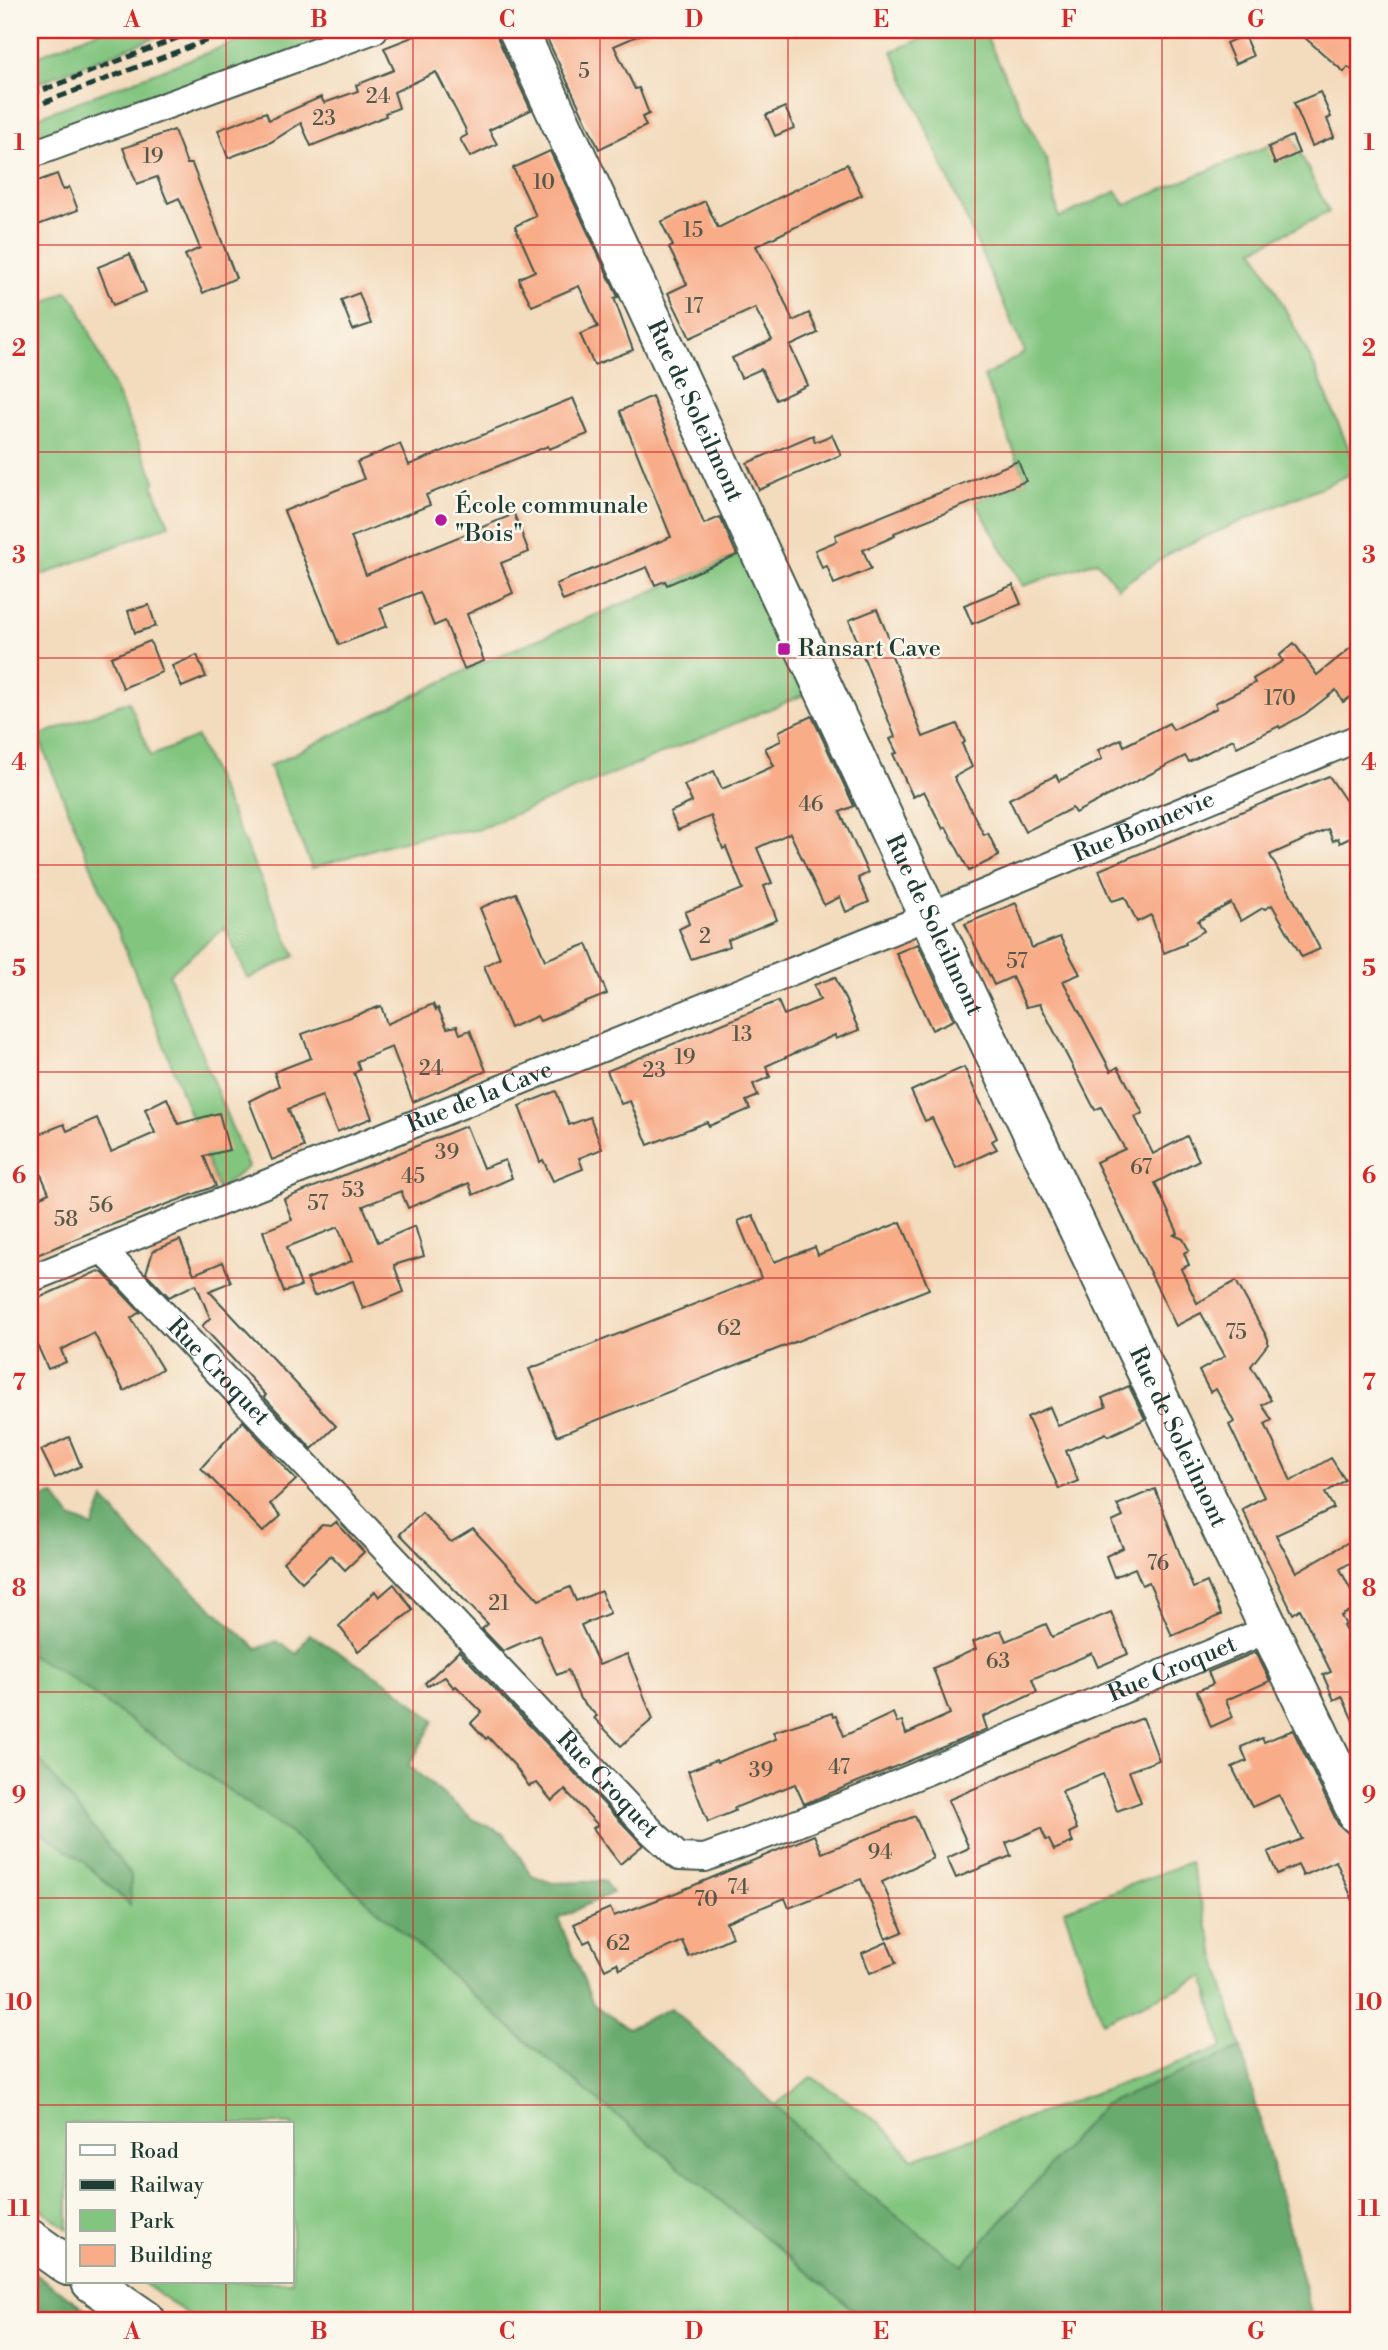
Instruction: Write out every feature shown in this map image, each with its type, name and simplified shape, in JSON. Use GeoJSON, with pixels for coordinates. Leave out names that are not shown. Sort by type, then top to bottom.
{"type":"FeatureCollection","features":[{"type":"Feature","properties":{"kind":"street"},"geometry":{"type":"LineString","coordinates":[[30,155],[374,30]]}},
{"type":"Feature","properties":{"kind":"street","name":"Rue de Soleilmont"},"geometry":{"type":"LineString","coordinates":[[518,30],[929,916],[1358,1815]]}},
{"type":"Feature","properties":{"kind":"street","name":"Rue Bonnevie"},"geometry":{"type":"LineString","coordinates":[[929,916],[1358,738]]}},
{"type":"Feature","properties":{"kind":"street","name":"Rue de la Cave"},"geometry":{"type":"LineString","coordinates":[[30,1279],[929,916]]}},
{"type":"Feature","properties":{"kind":"street","name":"Rue Croquet"},"geometry":{"type":"LineString","coordinates":[[103,1250],[679,1857],[705,1858],[856,1801],[1269,1629]]}},
{"type":"Feature","properties":{"kind":"street"},"geometry":{"type":"LineString","coordinates":[[30,2239],[66,2265]]}},
{"type":"Feature","properties":{"kind":"street"},"geometry":{"type":"LineString","coordinates":[[94,2284],[146,2320]]}},
{"type":"Feature","properties":{"kind":"green space"},"geometry":{"type":"Polygon","coordinates":[[[101,30],[174,30],[30,86],[30,59],[101,30]]]}},
{"type":"Feature","properties":{"kind":"green space"},"geometry":{"type":"Polygon","coordinates":[[[267,30],[374,30],[30,153],[30,120],[267,30]]]}},
{"type":"Feature","properties":{"kind":"green space"},"geometry":{"type":"Polygon","coordinates":[[[943,30],[983,30],[1047,161],[1059,218],[1117,191],[1125,205],[1292,136],[1329,212],[1254,249],[1313,363],[1358,471],[1175,550],[1118,588],[1097,561],[1023,586],[975,501],[1026,481],[984,377],[1025,352],[892,51],[943,30]]]}},
{"type":"Feature","properties":{"kind":"green space"},"geometry":{"type":"Polygon","coordinates":[[[67,291],[77,303],[155,480],[153,486],[169,525],[30,580],[30,311],[67,291]]]}},
{"type":"Feature","properties":{"kind":"green space"},"geometry":{"type":"Polygon","coordinates":[[[743,553],[811,692],[477,830],[435,833],[312,868],[269,766],[479,664],[743,553]]]}},
{"type":"Feature","properties":{"kind":"green space"},"geometry":{"type":"Polygon","coordinates":[[[129,701],[151,756],[197,737],[295,956],[248,979],[225,927],[169,974],[248,1167],[218,1190],[160,1034],[38,736],[129,701]]]}},
{"type":"Feature","properties":{"kind":"green space"},"geometry":{"type":"Polygon","coordinates":[[[54,1495],[71,1518],[93,1527],[104,1499],[140,1542],[257,1649],[277,1641],[297,1654],[309,1634],[393,1686],[434,1721],[409,1766],[474,1820],[505,1834],[532,1876],[553,1883],[604,1881],[612,1893],[558,1918],[593,2004],[628,2028],[671,2008],[775,2105],[847,2178],[962,2266],[1103,2105],[1241,2048],[1313,2320],[866,2320],[522,2038],[295,1837],[69,1677],[30,1654],[30,1501],[54,1495]]]}},
{"type":"Feature","properties":{"kind":"green space"},"geometry":{"type":"Polygon","coordinates":[[[30,1654],[69,1677],[295,1837],[522,2038],[866,2320],[196,2320],[145,2284],[294,2284],[294,2122],[66,2122],[66,2228],[30,2201],[30,1825],[82,1860],[129,1904],[131,1875],[30,1748],[30,1654]]]}},
{"type":"Feature","properties":{"kind":"green space"},"geometry":{"type":"Polygon","coordinates":[[[30,1748],[131,1875],[130,1905],[82,1860],[30,1825],[30,1748]]]}},
{"type":"Feature","properties":{"kind":"green space"},"geometry":{"type":"Polygon","coordinates":[[[1190,1862],[1241,2048],[1103,2105],[962,2266],[847,2178],[775,2105],[812,2077],[880,2123],[913,2159],[1223,2047],[1204,1977],[1102,2022],[1064,1910],[1190,1862]]]}},
{"type":"Feature","properties":{"kind":"green space"},"geometry":{"type":"Polygon","coordinates":[[[30,2270],[101,2320],[57,2320],[30,2301],[30,2270]]]}},
{"type":"Feature","properties":{"kind":"building"},"geometry":{"type":"Polygon","coordinates":[[[430,30],[496,30],[531,110],[489,130],[497,144],[470,157],[460,139],[467,135],[465,128],[436,72],[394,92],[399,108],[385,113],[386,116],[311,146],[301,123],[271,142],[228,158],[218,130],[266,112],[269,120],[321,97],[324,103],[358,91],[356,85],[394,70],[384,48],[430,30]]]}},
{"type":"Feature","properties":{"kind":"building"},"geometry":{"type":"Polygon","coordinates":[[[543,30],[651,30],[614,46],[635,89],[639,88],[649,114],[642,117],[646,126],[599,149],[543,30]]]}},
{"type":"Feature","properties":{"kind":"building"},"geometry":{"type":"Polygon","coordinates":[[[1296,30],[1358,30],[1358,74],[1348,67],[1344,72],[1296,30]]]}},
{"type":"Feature","properties":{"kind":"building"},"geometry":{"type":"Polygon","coordinates":[[[1244,35],[1253,56],[1235,64],[1226,43],[1244,35]]]}},
{"type":"Feature","properties":{"kind":"building"},"geometry":{"type":"Polygon","coordinates":[[[1320,92],[1331,117],[1327,119],[1334,137],[1312,146],[1294,103],[1320,92]]]}},
{"type":"Feature","properties":{"kind":"building"},"geometry":{"type":"Polygon","coordinates":[[[785,107],[794,128],[775,136],[766,115],[785,107]]]}},
{"type":"Feature","properties":{"kind":"building"},"geometry":{"type":"Polygon","coordinates":[[[174,130],[187,164],[192,164],[236,278],[203,293],[185,255],[200,248],[179,198],[168,203],[157,177],[137,184],[123,148],[174,130]]]}},
{"type":"Feature","properties":{"kind":"building"},"geometry":{"type":"Polygon","coordinates":[[[1292,136],[1299,153],[1275,164],[1268,147],[1292,136]]]}},
{"type":"Feature","properties":{"kind":"building"},"geometry":{"type":"Polygon","coordinates":[[[550,151],[618,297],[614,298],[633,350],[594,365],[580,334],[598,327],[579,286],[532,306],[520,283],[519,278],[535,271],[515,226],[536,216],[513,168],[550,151]]]}},
{"type":"Feature","properties":{"kind":"building"},"geometry":{"type":"Polygon","coordinates":[[[847,164],[862,195],[756,246],[793,321],[809,313],[818,333],[790,346],[808,385],[776,400],[761,369],[741,378],[732,358],[772,340],[755,308],[690,338],[668,293],[687,284],[669,248],[673,246],[661,222],[705,201],[718,228],[847,164]]]}},
{"type":"Feature","properties":{"kind":"building"},"geometry":{"type":"Polygon","coordinates":[[[57,174],[63,190],[69,187],[78,210],[30,228],[30,184],[57,174]]]}},
{"type":"Feature","properties":{"kind":"building"},"geometry":{"type":"Polygon","coordinates":[[[130,254],[146,292],[113,305],[98,267],[130,254]]]}},
{"type":"Feature","properties":{"kind":"building"},"geometry":{"type":"Polygon","coordinates":[[[359,293],[371,324],[353,330],[341,300],[359,293]]]}},
{"type":"Feature","properties":{"kind":"building"},"geometry":{"type":"Polygon","coordinates":[[[652,396],[704,524],[720,517],[737,555],[667,585],[665,581],[655,585],[647,567],[563,601],[556,584],[671,537],[620,411],[652,396]]]}},
{"type":"Feature","properties":{"kind":"building"},"geometry":{"type":"Polygon","coordinates":[[[573,398],[588,434],[549,449],[548,446],[426,495],[430,505],[351,537],[366,575],[514,514],[529,552],[501,563],[513,593],[467,614],[484,661],[464,669],[445,621],[434,626],[420,592],[380,608],[387,626],[339,645],[284,511],[364,479],[357,462],[400,444],[409,465],[573,398]]]}},
{"type":"Feature","properties":{"kind":"building"},"geometry":{"type":"Polygon","coordinates":[[[813,435],[815,442],[832,435],[841,455],[759,490],[747,463],[813,435]]]}},
{"type":"Feature","properties":{"kind":"building"},"geometry":{"type":"Polygon","coordinates":[[[1018,461],[1026,481],[894,533],[895,536],[863,550],[871,569],[834,584],[827,566],[822,568],[815,550],[837,541],[835,535],[1018,461]]]}},
{"type":"Feature","properties":{"kind":"building"},"geometry":{"type":"Polygon","coordinates":[[[1013,585],[1021,604],[972,624],[964,605],[1013,585]]]}},
{"type":"Feature","properties":{"kind":"building"},"geometry":{"type":"Polygon","coordinates":[[[149,605],[156,626],[135,633],[128,611],[149,605]]]}},
{"type":"Feature","properties":{"kind":"building"},"geometry":{"type":"Polygon","coordinates":[[[877,609],[923,737],[957,724],[965,742],[962,744],[972,767],[954,777],[984,835],[988,833],[999,856],[969,871],[924,791],[913,797],[893,754],[897,753],[890,739],[895,737],[849,620],[877,609]]]}},
{"type":"Feature","properties":{"kind":"building"},"geometry":{"type":"Polygon","coordinates":[[[150,641],[162,672],[123,688],[111,657],[150,641]]]}},
{"type":"Feature","properties":{"kind":"building"},"geometry":{"type":"Polygon","coordinates":[[[1358,642],[1358,692],[1343,702],[1336,690],[1305,714],[1280,728],[1279,726],[1237,747],[1233,739],[1189,762],[1185,756],[1075,813],[1072,808],[1025,832],[1009,799],[1056,775],[1059,781],[1102,759],[1098,750],[1121,739],[1124,746],[1169,723],[1173,730],[1217,708],[1215,703],[1255,683],[1253,679],[1283,661],[1279,656],[1294,643],[1317,675],[1358,642]]]}},
{"type":"Feature","properties":{"kind":"building"},"geometry":{"type":"Polygon","coordinates":[[[197,655],[206,677],[182,687],[172,666],[197,655]]]}},
{"type":"Feature","properties":{"kind":"building"},"geometry":{"type":"Polygon","coordinates":[[[812,716],[854,806],[840,812],[868,873],[858,878],[869,902],[846,912],[840,897],[824,905],[790,833],[757,848],[772,883],[764,886],[777,920],[728,940],[730,946],[691,959],[679,929],[689,924],[685,912],[743,889],[726,847],[723,849],[711,816],[678,830],[670,812],[692,802],[684,785],[714,771],[722,789],[774,766],[765,748],[781,741],[779,731],[812,716]]]}},
{"type":"Feature","properties":{"kind":"building"},"geometry":{"type":"Polygon","coordinates":[[[1329,776],[1358,819],[1358,834],[1340,843],[1338,838],[1333,841],[1328,829],[1270,855],[1320,949],[1302,957],[1272,905],[1241,921],[1231,903],[1198,921],[1204,931],[1185,942],[1186,944],[1164,953],[1151,915],[1137,922],[1125,897],[1112,901],[1099,870],[1329,776]]]}},
{"type":"Feature","properties":{"kind":"building"},"geometry":{"type":"Polygon","coordinates":[[[516,893],[545,960],[587,944],[607,994],[540,1021],[537,1016],[510,1028],[484,966],[500,958],[480,908],[516,893]]]}},
{"type":"Feature","properties":{"kind":"building"},"geometry":{"type":"Polygon","coordinates":[[[1016,903],[1032,948],[1060,937],[1080,974],[1063,981],[1111,1071],[1118,1067],[1143,1113],[1135,1117],[1153,1154],[1187,1136],[1199,1160],[1155,1183],[1178,1233],[1174,1235],[1183,1239],[1189,1250],[1184,1253],[1189,1265],[1181,1269],[1197,1303],[1236,1281],[1268,1339],[1268,1344],[1251,1366],[1271,1400],[1262,1405],[1272,1420],[1265,1424],[1291,1481],[1331,1458],[1345,1480],[1325,1493],[1334,1508],[1276,1535],[1296,1572],[1352,1540],[1358,1550],[1358,1558],[1340,1569],[1358,1604],[1358,1607],[1341,1616],[1346,1625],[1343,1626],[1358,1653],[1358,1732],[1342,1696],[1334,1700],[1323,1675],[1331,1672],[1300,1609],[1293,1614],[1242,1509],[1264,1497],[1229,1425],[1234,1422],[1216,1389],[1210,1392],[1199,1371],[1225,1356],[1201,1313],[1176,1326],[1096,1162],[1125,1149],[1101,1107],[1095,1110],[1040,1004],[1026,1007],[1012,977],[994,985],[965,924],[1016,903]]]}},
{"type":"Feature","properties":{"kind":"building"},"geometry":{"type":"Polygon","coordinates":[[[918,944],[954,1020],[932,1030],[896,953],[918,944]]]}},
{"type":"Feature","properties":{"kind":"building"},"geometry":{"type":"Polygon","coordinates":[[[835,977],[859,1030],[836,1039],[835,1035],[766,1066],[770,1077],[753,1084],[758,1096],[746,1101],[750,1109],[709,1126],[707,1122],[648,1145],[630,1101],[621,1104],[607,1071],[778,1001],[784,1015],[820,1000],[814,985],[835,977]]]}},
{"type":"Feature","properties":{"kind":"building"},"geometry":{"type":"Polygon","coordinates":[[[433,1004],[436,1010],[438,1008],[447,1028],[457,1026],[460,1034],[470,1030],[486,1071],[413,1102],[392,1047],[357,1061],[360,1070],[354,1073],[372,1118],[337,1132],[322,1096],[288,1109],[304,1147],[272,1160],[249,1101],[279,1086],[274,1072],[311,1058],[302,1034],[381,1006],[387,1024],[433,1004]]]}},
{"type":"Feature","properties":{"kind":"building"},"geometry":{"type":"Polygon","coordinates":[[[964,1067],[997,1138],[992,1141],[997,1149],[956,1168],[932,1118],[925,1121],[911,1091],[964,1067]]]}},
{"type":"Feature","properties":{"kind":"building"},"geometry":{"type":"Polygon","coordinates":[[[556,1091],[569,1125],[590,1117],[602,1149],[579,1158],[583,1169],[553,1181],[543,1160],[540,1162],[519,1106],[556,1091]]]}},
{"type":"Feature","properties":{"kind":"building"},"geometry":{"type":"Polygon","coordinates":[[[167,1098],[178,1124],[219,1113],[229,1150],[204,1156],[216,1186],[30,1258],[30,1202],[49,1193],[30,1149],[30,1138],[64,1124],[67,1131],[97,1118],[111,1152],[155,1133],[145,1109],[167,1098]]]}},
{"type":"Feature","properties":{"kind":"building"},"geometry":{"type":"Polygon","coordinates":[[[466,1126],[483,1168],[505,1160],[512,1178],[473,1195],[469,1183],[408,1208],[401,1191],[363,1206],[378,1242],[415,1226],[424,1256],[394,1265],[404,1292],[363,1309],[353,1281],[314,1296],[307,1279],[352,1261],[338,1227],[287,1247],[301,1286],[284,1292],[263,1231],[292,1220],[284,1199],[466,1126]]]}},
{"type":"Feature","properties":{"kind":"building"},"geometry":{"type":"Polygon","coordinates":[[[753,1215],[774,1262],[815,1247],[818,1255],[901,1222],[929,1289],[557,1436],[529,1369],[761,1278],[738,1221],[753,1215]]]}},
{"type":"Feature","properties":{"kind":"building"},"geometry":{"type":"Polygon","coordinates":[[[180,1240],[194,1274],[223,1262],[231,1282],[209,1291],[336,1426],[312,1449],[202,1326],[210,1318],[196,1284],[169,1297],[146,1273],[153,1251],[180,1240]]]}},
{"type":"Feature","properties":{"kind":"building"},"geometry":{"type":"Polygon","coordinates":[[[98,1271],[140,1312],[131,1318],[162,1369],[124,1391],[94,1333],[61,1350],[66,1362],[48,1369],[36,1342],[30,1345],[30,1302],[98,1271]]]}},
{"type":"Feature","properties":{"kind":"building"},"geometry":{"type":"Polygon","coordinates":[[[1129,1386],[1145,1419],[1066,1451],[1078,1481],[1059,1489],[1027,1417],[1050,1407],[1058,1426],[1106,1407],[1102,1398],[1129,1386]]]}},
{"type":"Feature","properties":{"kind":"building"},"geometry":{"type":"Polygon","coordinates":[[[243,1421],[296,1480],[270,1504],[281,1516],[263,1532],[201,1468],[243,1421]]]}},
{"type":"Feature","properties":{"kind":"building"},"geometry":{"type":"Polygon","coordinates":[[[69,1437],[81,1466],[55,1478],[41,1450],[69,1437]]]}},
{"type":"Feature","properties":{"kind":"building"},"geometry":{"type":"Polygon","coordinates":[[[1155,1489],[1193,1588],[1207,1582],[1221,1615],[1172,1636],[1149,1582],[1142,1585],[1135,1568],[1114,1577],[1106,1556],[1123,1548],[1112,1522],[1123,1517],[1117,1505],[1155,1489]]]}},
{"type":"Feature","properties":{"kind":"building"},"geometry":{"type":"Polygon","coordinates":[[[422,1513],[451,1542],[473,1529],[539,1600],[570,1587],[576,1601],[601,1591],[610,1613],[581,1625],[599,1665],[627,1654],[653,1719],[621,1746],[580,1699],[568,1670],[557,1675],[539,1635],[503,1651],[482,1629],[488,1624],[400,1534],[422,1513]]]}},
{"type":"Feature","properties":{"kind":"building"},"geometry":{"type":"Polygon","coordinates":[[[336,1522],[364,1552],[345,1570],[331,1555],[302,1582],[283,1562],[322,1525],[331,1526],[336,1522]]]}},
{"type":"Feature","properties":{"kind":"building"},"geometry":{"type":"Polygon","coordinates":[[[394,1584],[413,1610],[358,1651],[339,1626],[375,1591],[379,1597],[394,1584]]]}},
{"type":"Feature","properties":{"kind":"building"},"geometry":{"type":"Polygon","coordinates":[[[1111,1612],[1128,1654],[1098,1667],[1092,1653],[1032,1679],[1037,1692],[983,1717],[987,1729],[804,1804],[795,1784],[734,1808],[735,1811],[708,1822],[688,1771],[776,1739],[773,1732],[832,1713],[833,1717],[836,1716],[844,1736],[893,1713],[897,1723],[902,1721],[906,1734],[950,1714],[933,1668],[976,1649],[973,1642],[1001,1630],[1006,1641],[1046,1624],[1052,1637],[1111,1612]]]}},
{"type":"Feature","properties":{"kind":"building"},"geometry":{"type":"Polygon","coordinates":[[[459,1651],[643,1845],[620,1864],[593,1828],[598,1825],[565,1790],[552,1801],[537,1783],[529,1786],[514,1765],[471,1723],[482,1712],[456,1686],[454,1688],[445,1677],[427,1686],[425,1683],[459,1651]]]}},
{"type":"Feature","properties":{"kind":"building"},"geometry":{"type":"Polygon","coordinates":[[[1256,1652],[1270,1681],[1226,1700],[1233,1717],[1211,1727],[1197,1691],[1213,1684],[1208,1672],[1256,1652]]]}},
{"type":"Feature","properties":{"kind":"building"},"geometry":{"type":"Polygon","coordinates":[[[1143,1718],[1159,1760],[1129,1771],[1141,1802],[1117,1811],[1103,1774],[1062,1791],[1077,1829],[1069,1833],[1073,1842],[1054,1850],[1041,1828],[1006,1843],[1011,1856],[956,1878],[947,1858],[969,1848],[948,1800],[1143,1718]]]}},
{"type":"Feature","properties":{"kind":"building"},"geometry":{"type":"Polygon","coordinates":[[[1293,1730],[1338,1824],[1349,1834],[1358,1854],[1358,1912],[1336,1861],[1303,1876],[1298,1865],[1277,1874],[1268,1852],[1302,1839],[1279,1795],[1252,1807],[1232,1767],[1247,1761],[1241,1747],[1262,1738],[1264,1742],[1293,1730]]]}},
{"type":"Feature","properties":{"kind":"building"},"geometry":{"type":"Polygon","coordinates":[[[915,1816],[933,1858],[882,1882],[903,1932],[886,1939],[861,1879],[789,1908],[785,1898],[726,1922],[732,1937],[689,1957],[682,1941],[620,1969],[617,1963],[605,1969],[590,1940],[584,1943],[574,1924],[610,1908],[614,1916],[814,1835],[822,1853],[915,1816]]]}},
{"type":"Feature","properties":{"kind":"building"},"geometry":{"type":"Polygon","coordinates":[[[887,1942],[896,1963],[870,1973],[862,1953],[887,1942]]]}},
{"type":"Feature","properties":{"kind":"railway"},"geometry":{"type":"LineString","coordinates":[[30,95],[198,30]]}},
{"type":"Feature","properties":{"kind":"railway"},"geometry":{"type":"LineString","coordinates":[[30,108],[234,30]]}},
{"type":"Feature","properties":{"kind":"place","name":"École communale \"Bois\""},"geometry":{"type":"Point","coordinates":[441,520]}},
{"type":"Feature","properties":{"kind":"place","name":"Ransart Cave"},"geometry":{"type":"Point","coordinates":[784,649]}}]}
